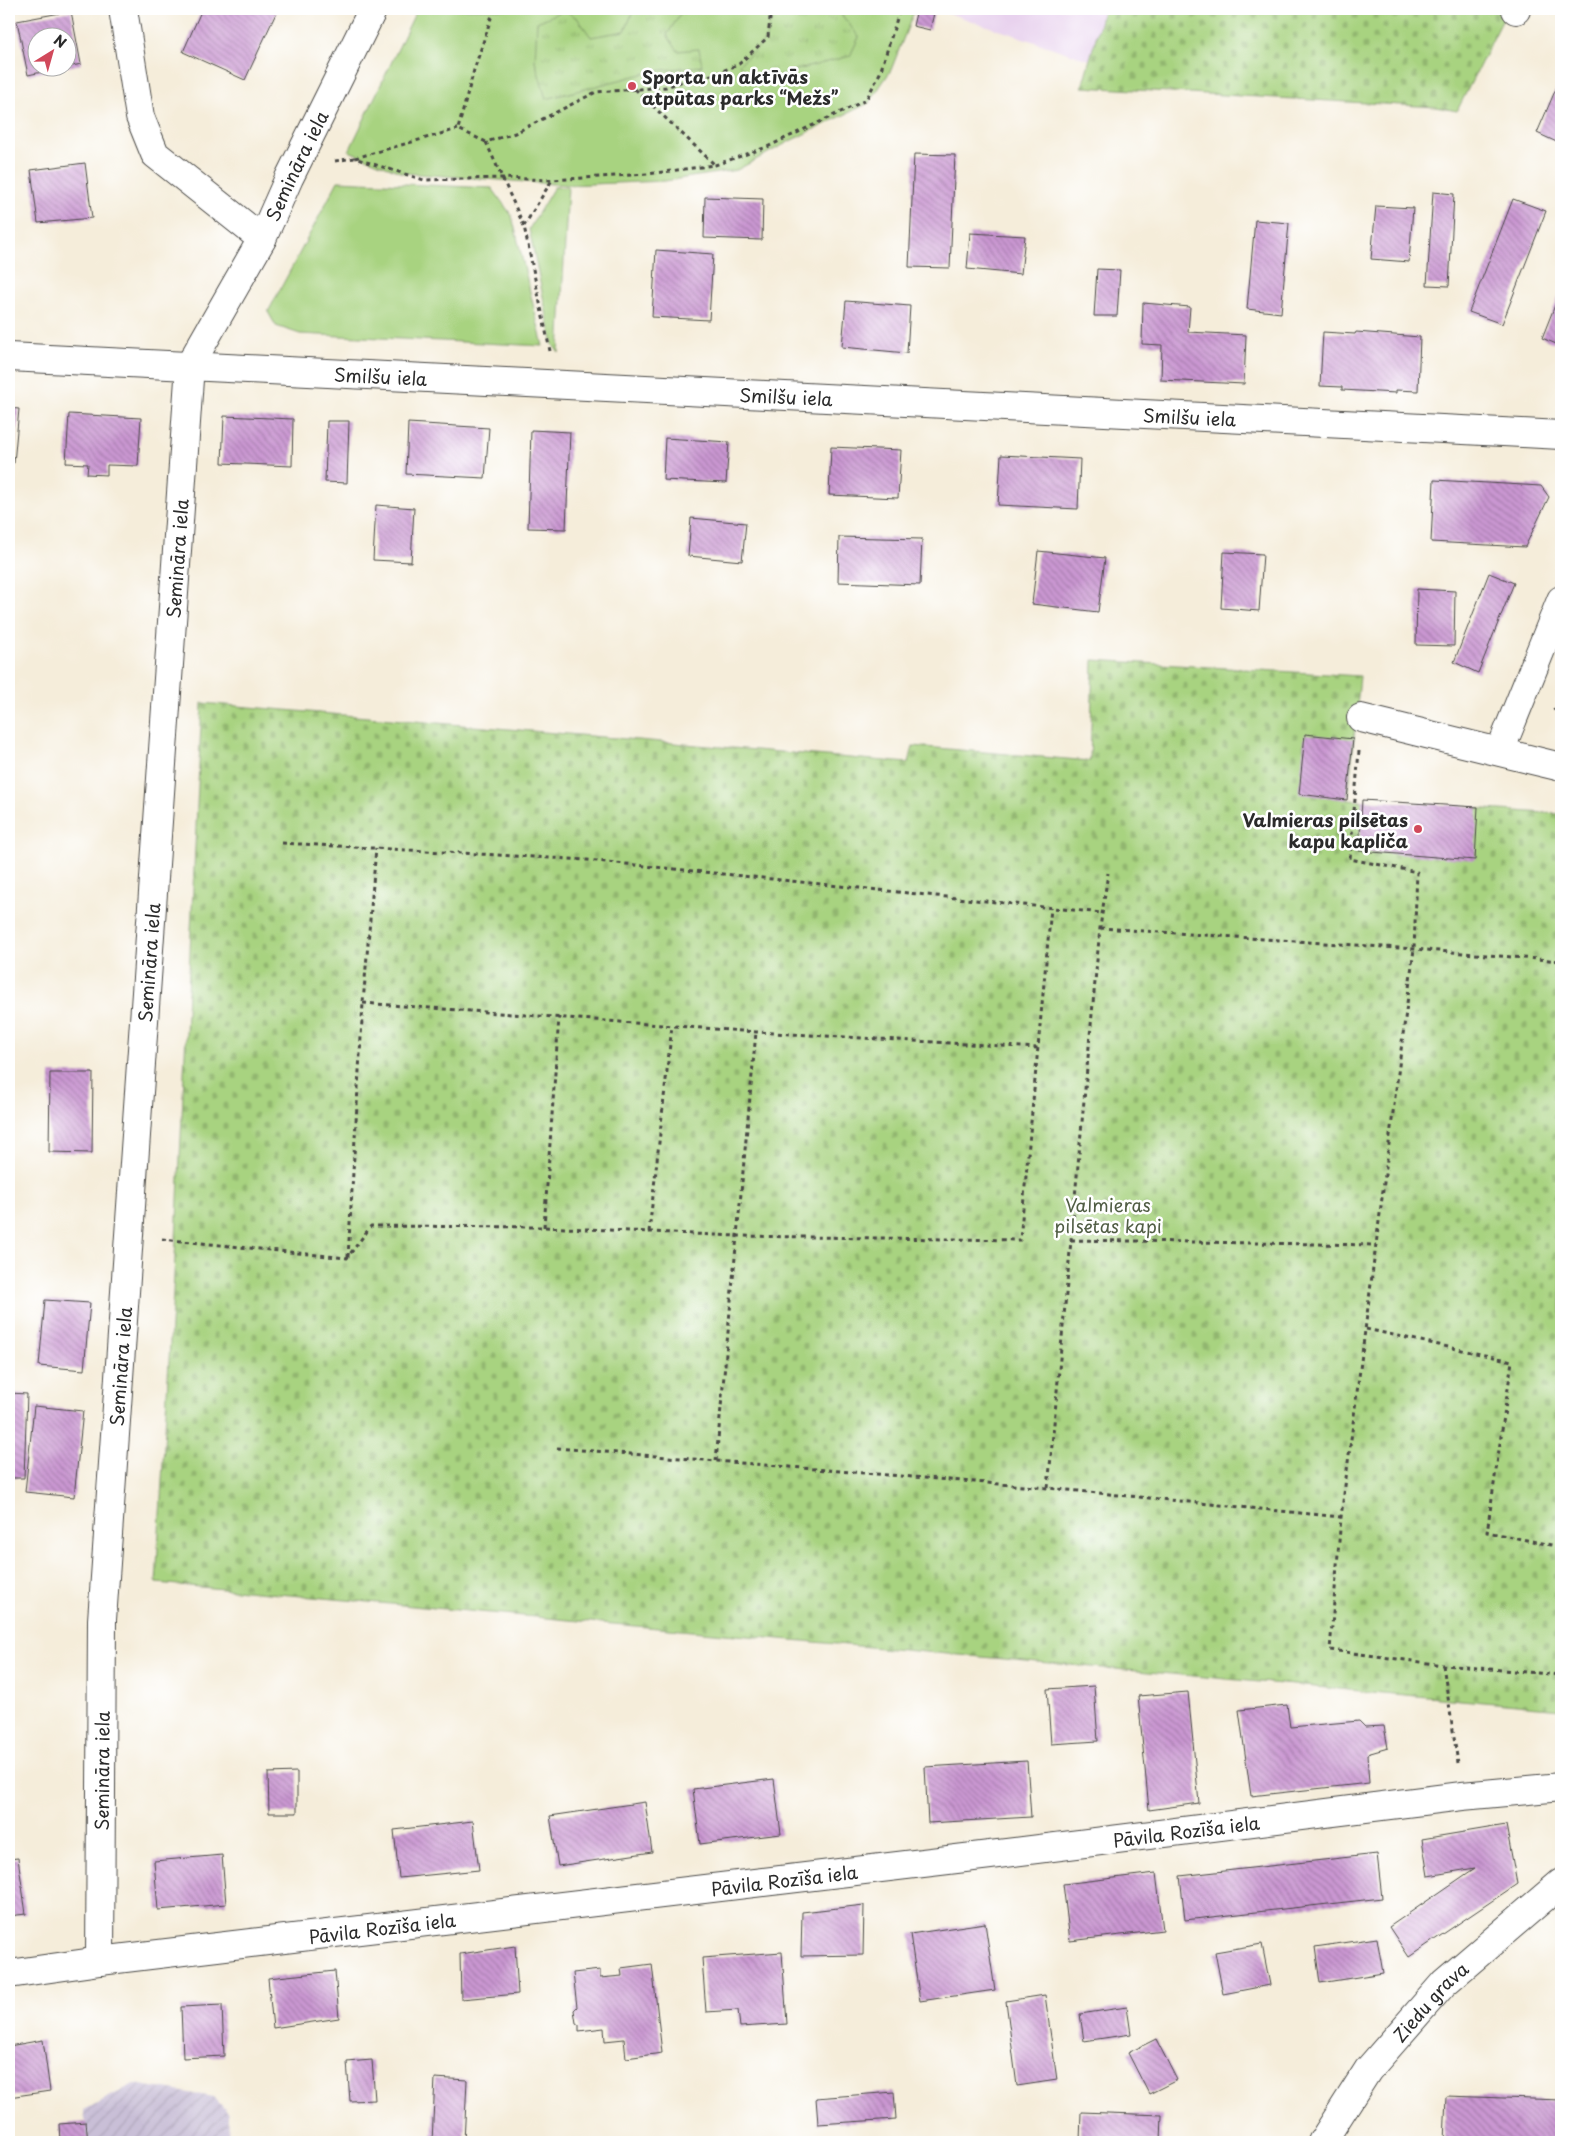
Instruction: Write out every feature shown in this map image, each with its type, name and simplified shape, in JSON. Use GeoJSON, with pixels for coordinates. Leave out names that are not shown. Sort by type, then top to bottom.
{"type":"FeatureCollection","features":[{"type":"Feature","properties":{"kind":"street"},"geometry":{"type":"LineString","coordinates":[[123,9],[140,117],[155,154],[262,239]]}},
{"type":"Feature","properties":{"kind":"street","name":"Semināra iela"},"geometry":{"type":"LineString","coordinates":[[100,1961],[102,1620],[190,365],[262,239],[288,178],[373,9]]}},
{"type":"Feature","properties":{"kind":"street","name":"Smilšu iela"},"geometry":{"type":"LineString","coordinates":[[9,357],[1561,435]]}},
{"type":"Feature","properties":{"kind":"street"},"geometry":{"type":"LineString","coordinates":[[1500,751],[1561,600]]}},
{"type":"Feature","properties":{"kind":"street"},"geometry":{"type":"LineString","coordinates":[[1362,718],[1561,767]]}},
{"type":"Feature","properties":{"kind":"street","name":"Pāvila Rozīša iela"},"geometry":{"type":"LineString","coordinates":[[9,1974],[100,1961],[990,1855],[1462,1796],[1561,1787]]}},
{"type":"Feature","properties":{"kind":"street","name":"Ziedu grava"},"geometry":{"type":"LineString","coordinates":[[1322,2142],[1368,2070],[1444,1983],[1561,1883]]}},
{"type":"Feature","properties":{"kind":"path"},"geometry":{"type":"LineString","coordinates":[[458,129],[474,70],[494,9]]}},
{"type":"Feature","properties":{"kind":"path"},"geometry":{"type":"LineString","coordinates":[[486,142],[515,133],[596,92],[666,87],[692,78],[713,75],[739,64],[768,37],[770,19],[768,9]]}},
{"type":"Feature","properties":{"kind":"path"},"geometry":{"type":"LineString","coordinates":[[354,158],[424,180],[502,178],[552,180],[648,174],[715,165],[767,147],[866,100],[880,73],[900,9]]}},
{"type":"Feature","properties":{"kind":"path"},"geometry":{"type":"LineString","coordinates":[[634,88],[715,165]]}},
{"type":"Feature","properties":{"kind":"path"},"geometry":{"type":"LineString","coordinates":[[288,178],[333,161],[354,158],[458,129],[486,142],[524,226],[551,358]]}},
{"type":"Feature","properties":{"kind":"path"},"geometry":{"type":"LineString","coordinates":[[524,226],[552,180]]}},
{"type":"Feature","properties":{"kind":"path"},"geometry":{"type":"LineString","coordinates":[[1552,711],[1561,706]]}},
{"type":"Feature","properties":{"kind":"path"},"geometry":{"type":"LineString","coordinates":[[1362,718],[1350,859],[1417,872],[1414,949],[1341,1517],[1330,1650],[1444,1665],[1561,1675]]}},
{"type":"Feature","properties":{"kind":"path"},"geometry":{"type":"LineString","coordinates":[[282,843],[587,860],[1102,913]]}},
{"type":"Feature","properties":{"kind":"path"},"geometry":{"type":"LineString","coordinates":[[348,1258],[363,1003],[376,848]]}},
{"type":"Feature","properties":{"kind":"path"},"geometry":{"type":"LineString","coordinates":[[1048,1488],[1100,928],[1108,873]]}},
{"type":"Feature","properties":{"kind":"path"},"geometry":{"type":"LineString","coordinates":[[348,1258],[371,1226],[544,1227],[736,1236],[1020,1240],[1051,908]]}},
{"type":"Feature","properties":{"kind":"path"},"geometry":{"type":"LineString","coordinates":[[1100,928],[1561,961]]}},
{"type":"Feature","properties":{"kind":"path"},"geometry":{"type":"LineString","coordinates":[[363,1003],[756,1032],[1038,1048]]}},
{"type":"Feature","properties":{"kind":"path"},"geometry":{"type":"LineString","coordinates":[[544,1227],[559,1017]]}},
{"type":"Feature","properties":{"kind":"path"},"geometry":{"type":"LineString","coordinates":[[649,1232],[672,1026]]}},
{"type":"Feature","properties":{"kind":"path"},"geometry":{"type":"LineString","coordinates":[[716,1461],[756,1032]]}},
{"type":"Feature","properties":{"kind":"path"},"geometry":{"type":"LineString","coordinates":[[129,1236],[348,1258]]}},
{"type":"Feature","properties":{"kind":"path"},"geometry":{"type":"LineString","coordinates":[[1071,1240],[1376,1245]]}},
{"type":"Feature","properties":{"kind":"path"},"geometry":{"type":"LineString","coordinates":[[1366,1329],[1512,1360],[1487,1532],[1561,1547]]}},
{"type":"Feature","properties":{"kind":"path"},"geometry":{"type":"LineString","coordinates":[[557,1448],[1048,1488],[1341,1517]]}},
{"type":"Feature","properties":{"kind":"path"},"geometry":{"type":"LineString","coordinates":[[1444,1665],[1459,1772]]}},
{"type":"Feature","properties":{"kind":"shaded area"},"geometry":{"type":"Polygon","coordinates":[[[936,9],[1104,9],[1089,60],[936,9]]]}},
{"type":"Feature","properties":{"kind":"shaded area"},"geometry":{"type":"Polygon","coordinates":[[[134,2084],[214,2097],[229,2114],[228,2142],[88,2142],[84,2110],[134,2084]]]}},
{"type":"Feature","properties":{"kind":"green space","name":"Sporta un aktīvās atpūtas parks “Mežs”"},"geometry":{"type":"Polygon","coordinates":[[[417,9],[915,9],[891,70],[869,103],[792,140],[737,170],[665,181],[567,185],[403,173],[349,151],[417,9]]]}},
{"type":"Feature","properties":{"kind":"green space"},"geometry":{"type":"Polygon","coordinates":[[[634,9],[683,9],[667,35],[678,51],[699,49],[702,66],[654,71],[546,99],[535,61],[537,22],[565,10],[578,19],[591,37],[625,31],[634,9]]]}},
{"type":"Feature","properties":{"kind":"green space"},"geometry":{"type":"Polygon","coordinates":[[[768,9],[837,9],[859,37],[850,56],[755,81],[739,64],[764,41],[769,28],[768,9]]]}},
{"type":"Feature","properties":{"kind":"green space"},"geometry":{"type":"Polygon","coordinates":[[[1104,9],[1506,9],[1503,19],[1457,111],[1436,107],[1082,87],[1104,9]]]}},
{"type":"Feature","properties":{"kind":"green space"},"geometry":{"type":"Polygon","coordinates":[[[338,181],[492,188],[512,216],[543,346],[300,334],[276,326],[268,312],[338,181]]]}},
{"type":"Feature","properties":{"kind":"green space"},"geometry":{"type":"Polygon","coordinates":[[[554,187],[568,187],[559,353],[553,345],[529,229],[554,187]]]}},
{"type":"Feature","properties":{"kind":"green space","name":"Valmieras pilsētas kapi"},"geometry":{"type":"Polygon","coordinates":[[[1093,660],[1360,676],[1348,800],[1561,814],[1561,1709],[156,1583],[176,1240],[202,703],[909,763],[913,746],[1090,761],[1093,660]]]}},
{"type":"Feature","properties":{"kind":"building"},"geometry":{"type":"Polygon","coordinates":[[[202,9],[278,9],[245,80],[183,52],[202,9]]]}},
{"type":"Feature","properties":{"kind":"building"},"geometry":{"type":"Polygon","coordinates":[[[917,9],[935,9],[930,30],[913,26],[917,9]]]}},
{"type":"Feature","properties":{"kind":"building"},"geometry":{"type":"Polygon","coordinates":[[[71,11],[74,28],[28,28],[28,75],[17,21],[71,11]]]}},
{"type":"Feature","properties":{"kind":"building"},"geometry":{"type":"Polygon","coordinates":[[[78,48],[81,64],[78,65],[78,48]]]}},
{"type":"Feature","properties":{"kind":"building"},"geometry":{"type":"Polygon","coordinates":[[[1561,77],[1561,144],[1537,133],[1561,77]]]}},
{"type":"Feature","properties":{"kind":"building"},"geometry":{"type":"Polygon","coordinates":[[[914,154],[955,155],[950,268],[909,267],[914,154]]]}},
{"type":"Feature","properties":{"kind":"building"},"geometry":{"type":"Polygon","coordinates":[[[85,163],[92,218],[38,223],[31,170],[85,163]]]}},
{"type":"Feature","properties":{"kind":"building"},"geometry":{"type":"Polygon","coordinates":[[[1433,192],[1454,194],[1449,286],[1427,285],[1433,192]]]}},
{"type":"Feature","properties":{"kind":"building"},"geometry":{"type":"Polygon","coordinates":[[[705,197],[763,199],[762,240],[704,238],[705,197]]]}},
{"type":"Feature","properties":{"kind":"building"},"geometry":{"type":"Polygon","coordinates":[[[1513,199],[1546,211],[1502,324],[1469,312],[1513,199]]]}},
{"type":"Feature","properties":{"kind":"building"},"geometry":{"type":"Polygon","coordinates":[[[1376,206],[1413,208],[1409,262],[1371,259],[1376,206]]]}},
{"type":"Feature","properties":{"kind":"building"},"geometry":{"type":"Polygon","coordinates":[[[1255,220],[1289,223],[1281,313],[1247,309],[1255,220]]]}},
{"type":"Feature","properties":{"kind":"building"},"geometry":{"type":"Polygon","coordinates":[[[970,233],[1025,236],[1021,274],[967,269],[970,233]]]}},
{"type":"Feature","properties":{"kind":"building"},"geometry":{"type":"Polygon","coordinates":[[[656,250],[713,254],[709,320],[652,317],[656,250]]]}},
{"type":"Feature","properties":{"kind":"building"},"geometry":{"type":"Polygon","coordinates":[[[1097,269],[1120,270],[1117,316],[1094,316],[1097,269]]]}},
{"type":"Feature","properties":{"kind":"building"},"geometry":{"type":"Polygon","coordinates":[[[1561,290],[1561,346],[1542,338],[1561,290]]]}},
{"type":"Feature","properties":{"kind":"building"},"geometry":{"type":"Polygon","coordinates":[[[846,301],[910,306],[907,353],[842,347],[846,301]]]}},
{"type":"Feature","properties":{"kind":"building"},"geometry":{"type":"Polygon","coordinates":[[[1143,303],[1190,307],[1188,332],[1246,335],[1244,384],[1161,380],[1162,345],[1142,344],[1143,303]]]}},
{"type":"Feature","properties":{"kind":"building"},"geometry":{"type":"Polygon","coordinates":[[[1323,332],[1355,334],[1356,332],[1420,337],[1418,391],[1396,390],[1396,393],[1342,390],[1342,387],[1320,386],[1323,332]]]}},
{"type":"Feature","properties":{"kind":"building"},"geometry":{"type":"Polygon","coordinates":[[[9,408],[19,409],[14,463],[9,463],[9,408]]]}},
{"type":"Feature","properties":{"kind":"building"},"geometry":{"type":"Polygon","coordinates":[[[69,414],[141,418],[138,466],[107,465],[107,475],[87,474],[88,464],[66,463],[69,414]]]}},
{"type":"Feature","properties":{"kind":"building"},"geometry":{"type":"Polygon","coordinates":[[[224,416],[293,419],[292,466],[222,463],[224,416]]]}},
{"type":"Feature","properties":{"kind":"building"},"geometry":{"type":"Polygon","coordinates":[[[327,421],[349,421],[347,483],[325,482],[327,421]]]}},
{"type":"Feature","properties":{"kind":"building"},"geometry":{"type":"Polygon","coordinates":[[[408,423],[489,428],[485,478],[406,474],[408,423]]]}},
{"type":"Feature","properties":{"kind":"building"},"geometry":{"type":"Polygon","coordinates":[[[531,430],[570,432],[566,529],[528,528],[531,430]]]}},
{"type":"Feature","properties":{"kind":"building"},"geometry":{"type":"Polygon","coordinates":[[[665,438],[729,442],[726,483],[663,480],[665,438]]]}},
{"type":"Feature","properties":{"kind":"building"},"geometry":{"type":"Polygon","coordinates":[[[831,447],[901,450],[898,498],[829,495],[831,447]]]}},
{"type":"Feature","properties":{"kind":"building"},"geometry":{"type":"Polygon","coordinates":[[[1001,455],[1080,459],[1078,509],[998,505],[1001,455]]]}},
{"type":"Feature","properties":{"kind":"building"},"geometry":{"type":"Polygon","coordinates":[[[1434,480],[1541,486],[1549,497],[1525,547],[1431,542],[1434,480]]]}},
{"type":"Feature","properties":{"kind":"building"},"geometry":{"type":"Polygon","coordinates":[[[376,505],[414,508],[411,562],[373,560],[376,505]]]}},
{"type":"Feature","properties":{"kind":"building"},"geometry":{"type":"Polygon","coordinates":[[[691,518],[746,523],[742,561],[688,556],[691,518]]]}},
{"type":"Feature","properties":{"kind":"building"},"geometry":{"type":"Polygon","coordinates":[[[839,537],[922,539],[920,585],[838,582],[839,537]]]}},
{"type":"Feature","properties":{"kind":"building"},"geometry":{"type":"Polygon","coordinates":[[[1038,551],[1105,558],[1098,612],[1032,604],[1038,551]]]}},
{"type":"Feature","properties":{"kind":"building"},"geometry":{"type":"Polygon","coordinates":[[[1224,552],[1263,554],[1259,611],[1221,608],[1224,552]]]}},
{"type":"Feature","properties":{"kind":"building"},"geometry":{"type":"Polygon","coordinates":[[[1489,573],[1514,583],[1478,673],[1454,662],[1489,573]]]}},
{"type":"Feature","properties":{"kind":"building"},"geometry":{"type":"Polygon","coordinates":[[[1417,589],[1455,591],[1454,646],[1416,645],[1417,589]]]}},
{"type":"Feature","properties":{"kind":"building"},"geometry":{"type":"Polygon","coordinates":[[[1305,734],[1353,739],[1347,800],[1299,794],[1305,734]]]}},
{"type":"Feature","properties":{"kind":"building","name":"Valmieras pilsētas kapu kapliča"},"geometry":{"type":"Polygon","coordinates":[[[1362,800],[1478,807],[1475,860],[1359,851],[1362,800]]]}},
{"type":"Feature","properties":{"kind":"building"},"geometry":{"type":"Polygon","coordinates":[[[50,1073],[93,1073],[92,1153],[49,1152],[50,1073]]]}},
{"type":"Feature","properties":{"kind":"building"},"geometry":{"type":"Polygon","coordinates":[[[45,1300],[90,1303],[84,1370],[39,1366],[45,1300]]]}},
{"type":"Feature","properties":{"kind":"building"},"geometry":{"type":"Polygon","coordinates":[[[9,1393],[27,1394],[24,1478],[9,1478],[9,1393]]]}},
{"type":"Feature","properties":{"kind":"building"},"geometry":{"type":"Polygon","coordinates":[[[34,1406],[83,1411],[74,1497],[25,1492],[34,1406]]]}},
{"type":"Feature","properties":{"kind":"building"},"geometry":{"type":"Polygon","coordinates":[[[1094,1686],[1098,1741],[1051,1744],[1047,1689],[1094,1686]]]}},
{"type":"Feature","properties":{"kind":"building"},"geometry":{"type":"Polygon","coordinates":[[[1188,1692],[1199,1803],[1149,1810],[1138,1696],[1188,1692]]]}},
{"type":"Feature","properties":{"kind":"building"},"geometry":{"type":"Polygon","coordinates":[[[1287,1705],[1290,1727],[1359,1721],[1365,1727],[1384,1726],[1388,1748],[1367,1754],[1369,1783],[1251,1796],[1239,1710],[1287,1705]]]}},
{"type":"Feature","properties":{"kind":"building"},"geometry":{"type":"Polygon","coordinates":[[[1027,1761],[1031,1817],[928,1823],[925,1767],[1027,1761]]]}},
{"type":"Feature","properties":{"kind":"building"},"geometry":{"type":"Polygon","coordinates":[[[297,1772],[297,1813],[269,1813],[268,1773],[297,1772]]]}},
{"type":"Feature","properties":{"kind":"building"},"geometry":{"type":"Polygon","coordinates":[[[774,1779],[781,1834],[700,1844],[693,1789],[774,1779]]]}},
{"type":"Feature","properties":{"kind":"building"},"geometry":{"type":"Polygon","coordinates":[[[645,1802],[652,1852],[558,1866],[550,1816],[645,1802]]]}},
{"type":"Feature","properties":{"kind":"building"},"geometry":{"type":"Polygon","coordinates":[[[473,1821],[479,1870],[399,1878],[394,1830],[473,1821]]]}},
{"type":"Feature","properties":{"kind":"building"},"geometry":{"type":"Polygon","coordinates":[[[1506,1825],[1517,1884],[1409,1957],[1389,1927],[1475,1868],[1428,1876],[1422,1839],[1506,1825]]]}},
{"type":"Feature","properties":{"kind":"building"},"geometry":{"type":"Polygon","coordinates":[[[1377,1854],[1382,1898],[1185,1920],[1180,1876],[1377,1854]]]}},
{"type":"Feature","properties":{"kind":"building"},"geometry":{"type":"Polygon","coordinates":[[[222,1855],[226,1904],[158,1910],[154,1861],[222,1855]]]}},
{"type":"Feature","properties":{"kind":"building"},"geometry":{"type":"Polygon","coordinates":[[[18,1858],[26,1914],[9,1916],[9,1859],[18,1858]]]}},
{"type":"Feature","properties":{"kind":"building"},"geometry":{"type":"Polygon","coordinates":[[[1156,1873],[1163,1930],[1070,1941],[1063,1884],[1156,1873]]]}},
{"type":"Feature","properties":{"kind":"building"},"geometry":{"type":"Polygon","coordinates":[[[864,1905],[863,1955],[801,1956],[802,1912],[864,1905]]]}},
{"type":"Feature","properties":{"kind":"building"},"geometry":{"type":"Polygon","coordinates":[[[985,1923],[995,1990],[920,2001],[910,1934],[985,1923]]]}},
{"type":"Feature","properties":{"kind":"building"},"geometry":{"type":"Polygon","coordinates":[[[1377,1938],[1383,1973],[1320,1983],[1315,1947],[1377,1938]]]}},
{"type":"Feature","properties":{"kind":"building"},"geometry":{"type":"Polygon","coordinates":[[[1262,1944],[1270,1985],[1223,1994],[1215,1952],[1262,1944]]]}},
{"type":"Feature","properties":{"kind":"building"},"geometry":{"type":"Polygon","coordinates":[[[515,1946],[518,1994],[461,1999],[460,1954],[515,1946]]]}},
{"type":"Feature","properties":{"kind":"building"},"geometry":{"type":"Polygon","coordinates":[[[782,1952],[787,2024],[740,2027],[738,2010],[706,2012],[702,1958],[782,1952]]]}},
{"type":"Feature","properties":{"kind":"building"},"geometry":{"type":"Polygon","coordinates":[[[652,1964],[662,2053],[626,2058],[624,2039],[605,2041],[604,2028],[579,2031],[574,2010],[577,2007],[573,1973],[600,1970],[600,1978],[622,1976],[621,1968],[652,1964]]]}},
{"type":"Feature","properties":{"kind":"building"},"geometry":{"type":"Polygon","coordinates":[[[335,1971],[339,2018],[273,2028],[268,1978],[335,1971]]]}},
{"type":"Feature","properties":{"kind":"building"},"geometry":{"type":"Polygon","coordinates":[[[1045,1995],[1057,2080],[1017,2086],[1006,2001],[1045,1995]]]}},
{"type":"Feature","properties":{"kind":"building"},"geometry":{"type":"Polygon","coordinates":[[[222,2005],[224,2056],[183,2058],[181,2007],[222,2005]]]}},
{"type":"Feature","properties":{"kind":"building"},"geometry":{"type":"Polygon","coordinates":[[[1127,2007],[1131,2034],[1084,2041],[1080,2014],[1127,2007]]]}},
{"type":"Feature","properties":{"kind":"building"},"geometry":{"type":"Polygon","coordinates":[[[1156,2039],[1177,2080],[1149,2094],[1128,2053],[1156,2039]]]}},
{"type":"Feature","properties":{"kind":"building"},"geometry":{"type":"Polygon","coordinates":[[[43,2040],[50,2091],[9,2097],[9,2046],[43,2040]]]}},
{"type":"Feature","properties":{"kind":"building"},"geometry":{"type":"Polygon","coordinates":[[[372,2060],[375,2100],[350,2101],[347,2062],[372,2060]]]}},
{"type":"Feature","properties":{"kind":"building"},"geometry":{"type":"Polygon","coordinates":[[[435,2078],[467,2080],[464,2142],[432,2142],[435,2078]]]}},
{"type":"Feature","properties":{"kind":"building"},"geometry":{"type":"Polygon","coordinates":[[[894,2092],[896,2119],[818,2124],[816,2098],[894,2092]]]}},
{"type":"Feature","properties":{"kind":"building"},"geometry":{"type":"Polygon","coordinates":[[[1446,2096],[1561,2100],[1561,2142],[1444,2142],[1446,2096]]]}},
{"type":"Feature","properties":{"kind":"building"},"geometry":{"type":"Polygon","coordinates":[[[1081,2112],[1162,2115],[1161,2142],[1080,2142],[1081,2112]]]}},
{"type":"Feature","properties":{"kind":"building"},"geometry":{"type":"Polygon","coordinates":[[[86,2122],[88,2142],[60,2142],[59,2124],[86,2122]]]}},
{"type":"Feature","properties":{"kind":"place","name":"Sporta un aktīvās atpūtas parks “Mežs”"},"geometry":{"type":"Point","coordinates":[632,86]}},
{"type":"Feature","properties":{"kind":"place","name":"Valmieras pilsētas kapu kapliča"},"geometry":{"type":"Point","coordinates":[1418,829]}}]}
